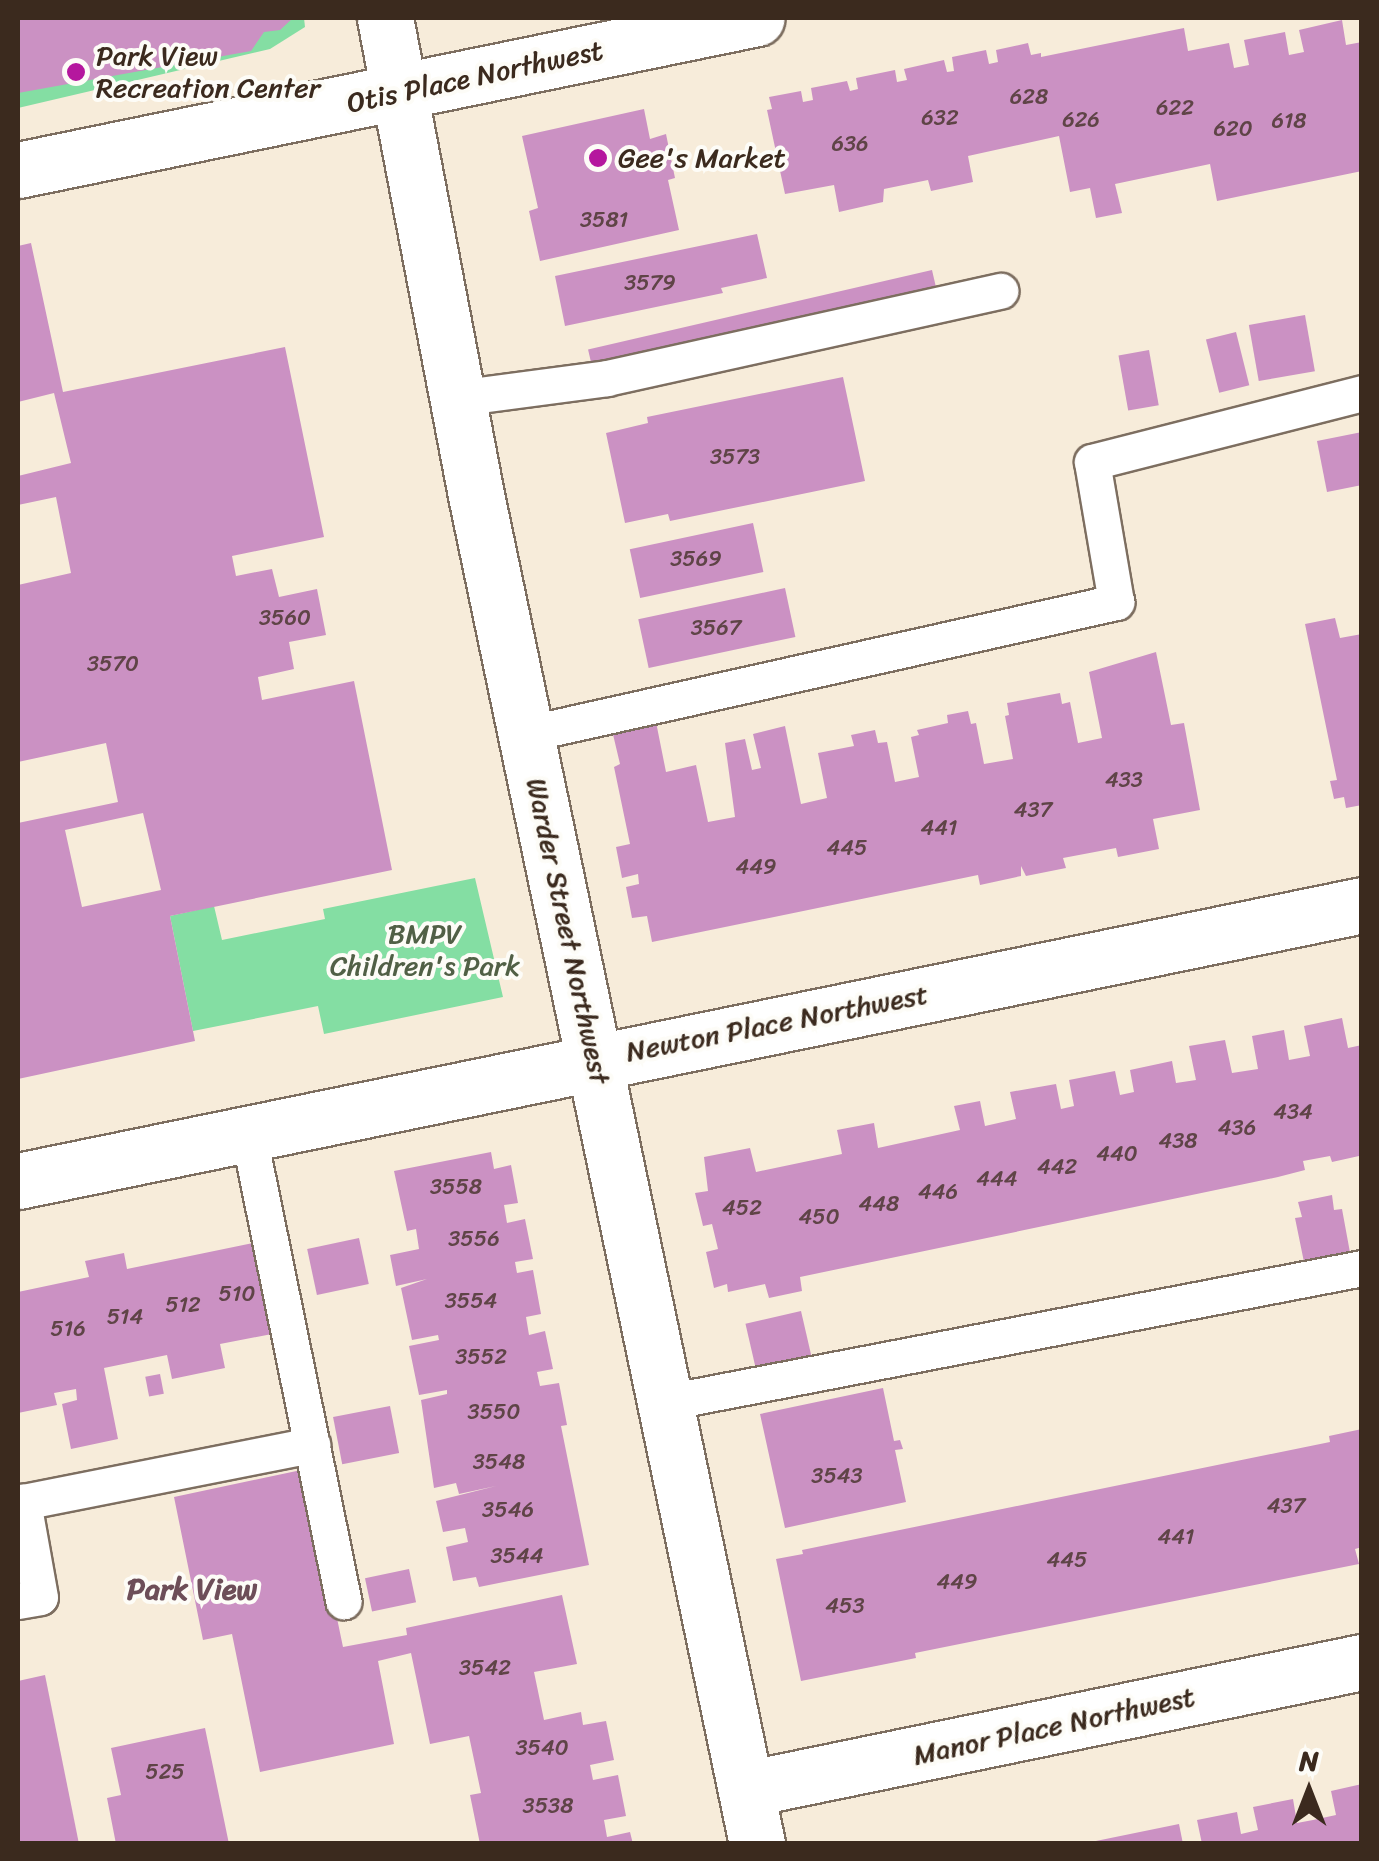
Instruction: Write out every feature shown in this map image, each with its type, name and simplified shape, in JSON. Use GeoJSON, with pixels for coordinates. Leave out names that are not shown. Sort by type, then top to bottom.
{"type":"FeatureCollection","features":[{"type":"Feature","properties":{"kind":"street","name":"Warder Street Northwest"},"geometry":{"type":"LineString","coordinates":[[385,18],[456,398],[757,1844]]}},
{"type":"Feature","properties":{"kind":"street","name":"Otis Place Northwest"},"geometry":{"type":"LineString","coordinates":[[18,170],[397,94],[657,28],[757,18]]}},
{"type":"Feature","properties":{"kind":"street","name":"Newton Place Northwest"},"geometry":{"type":"LineString","coordinates":[[18,1181],[1362,905]]}},
{"type":"Feature","properties":{"kind":"street","name":"Manor Place Northwest"},"geometry":{"type":"LineString","coordinates":[[746,1789],[1362,1662]]}},
{"type":"Feature","properties":{"kind":"lane"},"geometry":{"type":"LineString","coordinates":[[456,398],[607,378],[1001,291]]}},
{"type":"Feature","properties":{"kind":"lane"},"geometry":{"type":"LineString","coordinates":[[526,734],[1116,602],[1092,462],[1362,394]]}},
{"type":"Feature","properties":{"kind":"lane"},"geometry":{"type":"LineString","coordinates":[[248,1132],[343,1601]]}},
{"type":"Feature","properties":{"kind":"lane"},"geometry":{"type":"LineString","coordinates":[[668,1402],[1362,1268]]}},
{"type":"Feature","properties":{"kind":"lane"},"geometry":{"type":"LineString","coordinates":[[18,1601],[40,1597],[23,1502],[312,1445]]}},
{"type":"Feature","properties":{"kind":"green space","name":"Park View Recreation Center"},"geometry":{"type":"Polygon","coordinates":[[[18,18],[304,18],[305,27],[270,49],[18,108],[18,18]]]}},
{"type":"Feature","properties":{"kind":"green space","name":"BMPV Children's Park"},"geometry":{"type":"Polygon","coordinates":[[[475,878],[503,997],[324,1034],[318,1006],[193,1031],[170,916],[214,906],[222,940],[325,919],[323,909],[475,878]]]}},
{"type":"Feature","properties":{"kind":"building","name":"Park View Recreation Center"},"geometry":{"type":"Polygon","coordinates":[[[18,18],[293,18],[280,30],[264,32],[251,51],[18,93],[18,18]]]}},
{"type":"Feature","properties":{"kind":"building"},"geometry":{"type":"Polygon","coordinates":[[[1342,20],[1346,45],[1362,42],[1362,171],[1217,201],[1210,164],[1115,184],[1122,213],[1096,218],[1090,188],[1070,192],[1059,136],[968,156],[973,182],[931,191],[928,180],[884,189],[883,202],[839,212],[834,185],[785,194],[767,110],[772,109],[769,97],[801,91],[803,102],[813,100],[811,88],[847,81],[850,91],[858,89],[856,78],[895,70],[897,82],[907,80],[904,69],[944,60],[947,72],[954,71],[952,57],[986,50],[989,64],[998,62],[996,50],[1028,43],[1031,55],[1041,53],[1041,57],[1184,28],[1188,51],[1229,43],[1234,68],[1249,65],[1244,40],[1285,32],[1289,55],[1304,52],[1299,30],[1342,20]]]}},
{"type":"Feature","properties":{"kind":"building"},"geometry":{"type":"Polygon","coordinates":[[[644,109],[650,139],[666,134],[675,178],[668,180],[679,230],[540,261],[529,211],[538,208],[522,136],[644,109]]]}},
{"type":"Feature","properties":{"kind":"building"},"geometry":{"type":"Polygon","coordinates":[[[757,234],[767,278],[721,288],[723,293],[565,326],[555,276],[757,234]]]}},
{"type":"Feature","properties":{"kind":"building"},"geometry":{"type":"Polygon","coordinates":[[[31,243],[63,392],[285,347],[324,537],[232,556],[236,576],[272,569],[279,597],[317,589],[326,635],[289,642],[294,669],[258,677],[262,700],[354,681],[392,870],[170,916],[195,1041],[18,1079],[18,823],[118,802],[106,743],[18,762],[18,585],[71,573],[56,497],[18,505],[18,476],[71,463],[54,393],[18,402],[18,246],[31,243]],[[143,813],[65,830],[82,907],[161,890],[143,813]]]}},
{"type":"Feature","properties":{"kind":"building"},"geometry":{"type":"Polygon","coordinates":[[[932,270],[939,300],[595,380],[588,349],[932,270]]]}},
{"type":"Feature","properties":{"kind":"building"},"geometry":{"type":"Polygon","coordinates":[[[1305,315],[1315,371],[1259,381],[1249,325],[1305,315]]]}},
{"type":"Feature","properties":{"kind":"building"},"geometry":{"type":"Polygon","coordinates":[[[1236,332],[1249,385],[1219,393],[1206,339],[1236,332]]]}},
{"type":"Feature","properties":{"kind":"building"},"geometry":{"type":"Polygon","coordinates":[[[1149,350],[1159,405],[1128,411],[1118,355],[1149,350]]]}},
{"type":"Feature","properties":{"kind":"building"},"geometry":{"type":"Polygon","coordinates":[[[843,377],[865,481],[670,521],[668,514],[625,523],[606,433],[648,423],[647,417],[843,377]]]}},
{"type":"Feature","properties":{"kind":"building"},"geometry":{"type":"Polygon","coordinates":[[[1362,432],[1362,485],[1327,492],[1317,441],[1362,432]]]}},
{"type":"Feature","properties":{"kind":"building"},"geometry":{"type":"Polygon","coordinates":[[[753,523],[763,572],[640,598],[630,549],[753,523]]]}},
{"type":"Feature","properties":{"kind":"building"},"geometry":{"type":"Polygon","coordinates":[[[785,588],[795,637],[649,668],[638,619],[785,588]]]}},
{"type":"Feature","properties":{"kind":"building"},"geometry":{"type":"Polygon","coordinates":[[[1335,618],[1340,638],[1362,634],[1362,805],[1346,808],[1344,797],[1334,799],[1330,781],[1337,780],[1305,624],[1335,618]]]}},
{"type":"Feature","properties":{"kind":"building"},"geometry":{"type":"Polygon","coordinates":[[[1156,652],[1171,725],[1184,723],[1200,810],[1153,819],[1159,849],[1118,857],[1116,848],[1063,858],[1066,868],[1026,876],[1021,866],[1021,876],[980,885],[978,875],[652,942],[647,916],[632,918],[626,887],[639,884],[638,874],[622,878],[616,847],[630,844],[614,767],[620,764],[611,726],[655,717],[666,772],[696,765],[708,822],[735,817],[725,743],[745,739],[752,770],[761,768],[753,734],[785,726],[801,804],[827,798],[818,753],[854,746],[851,735],[875,730],[878,743],[887,742],[895,782],[919,777],[911,737],[919,735],[917,730],[948,723],[947,715],[968,711],[971,724],[976,723],[984,764],[1013,759],[1005,716],[1009,715],[1007,703],[1060,693],[1062,704],[1070,702],[1078,743],[1102,738],[1089,672],[1156,652]]]}},
{"type":"Feature","properties":{"kind":"building"},"geometry":{"type":"Polygon","coordinates":[[[1342,1018],[1348,1048],[1362,1045],[1359,1156],[1332,1162],[1330,1156],[1303,1161],[1305,1170],[1278,1177],[800,1277],[802,1291],[769,1298],[765,1284],[728,1292],[727,1284],[714,1288],[706,1252],[718,1249],[712,1224],[703,1226],[695,1193],[708,1191],[704,1157],[750,1148],[756,1172],[842,1154],[837,1130],[874,1123],[878,1148],[960,1130],[954,1106],[980,1101],[985,1126],[1016,1119],[1010,1092],[1056,1084],[1061,1109],[1074,1106],[1069,1080],[1115,1071],[1120,1095],[1134,1092],[1130,1070],[1172,1061],[1176,1083],[1196,1080],[1189,1046],[1225,1040],[1232,1073],[1258,1069],[1252,1036],[1284,1030],[1289,1060],[1310,1056],[1304,1026],[1342,1018]]]}},
{"type":"Feature","properties":{"kind":"building"},"geometry":{"type":"Polygon","coordinates":[[[491,1152],[494,1169],[511,1165],[518,1203],[504,1205],[507,1223],[525,1219],[533,1259],[515,1262],[517,1273],[533,1270],[541,1314],[526,1317],[529,1335],[545,1331],[553,1369],[537,1372],[540,1386],[559,1383],[567,1425],[561,1426],[589,1565],[479,1587],[476,1577],[453,1581],[446,1547],[468,1542],[465,1528],[443,1532],[436,1501],[496,1486],[459,1494],[456,1483],[434,1488],[421,1400],[447,1394],[447,1390],[419,1395],[409,1346],[439,1340],[438,1335],[412,1340],[401,1288],[427,1279],[396,1286],[390,1255],[419,1249],[416,1229],[407,1231],[394,1171],[491,1152]]]}},
{"type":"Feature","properties":{"kind":"building"},"geometry":{"type":"Polygon","coordinates":[[[1332,1195],[1334,1210],[1342,1209],[1351,1258],[1305,1267],[1295,1218],[1302,1217],[1298,1202],[1332,1195]]]}},
{"type":"Feature","properties":{"kind":"building"},"geometry":{"type":"Polygon","coordinates":[[[359,1238],[369,1284],[317,1295],[307,1249],[359,1238]]]}},
{"type":"Feature","properties":{"kind":"building"},"geometry":{"type":"Polygon","coordinates":[[[253,1243],[272,1334],[220,1344],[225,1368],[172,1379],[167,1355],[104,1368],[118,1439],[71,1449],[62,1404],[77,1400],[76,1389],[54,1393],[57,1405],[18,1413],[18,1292],[89,1277],[85,1261],[124,1253],[127,1269],[253,1243]]]}},
{"type":"Feature","properties":{"kind":"building"},"geometry":{"type":"Polygon","coordinates":[[[801,1311],[812,1361],[757,1374],[745,1324],[801,1311]]]}},
{"type":"Feature","properties":{"kind":"building"},"geometry":{"type":"Polygon","coordinates":[[[160,1374],[164,1394],[149,1396],[145,1377],[160,1374]]]}},
{"type":"Feature","properties":{"kind":"building"},"geometry":{"type":"Polygon","coordinates":[[[883,1388],[894,1441],[900,1440],[903,1449],[895,1450],[906,1502],[785,1528],[760,1414],[883,1388]]]}},
{"type":"Feature","properties":{"kind":"building"},"geometry":{"type":"Polygon","coordinates":[[[390,1406],[399,1453],[342,1464],[333,1417],[390,1406]]]}},
{"type":"Feature","properties":{"kind":"building"},"geometry":{"type":"Polygon","coordinates":[[[1362,1429],[1362,1547],[1355,1549],[1359,1564],[915,1653],[916,1658],[801,1681],[776,1559],[803,1554],[802,1550],[1330,1442],[1329,1436],[1362,1429]]]}},
{"type":"Feature","properties":{"kind":"building"},"geometry":{"type":"Polygon","coordinates":[[[306,1469],[343,1647],[407,1635],[406,1628],[562,1595],[577,1664],[534,1672],[544,1720],[581,1712],[583,1725],[606,1721],[614,1760],[590,1765],[593,1780],[618,1775],[626,1816],[604,1820],[607,1837],[630,1832],[633,1844],[480,1844],[470,1795],[481,1793],[469,1736],[430,1744],[411,1653],[378,1661],[394,1744],[260,1772],[232,1634],[203,1640],[174,1497],[306,1469]]]}},
{"type":"Feature","properties":{"kind":"building"},"geometry":{"type":"Polygon","coordinates":[[[409,1569],[416,1602],[372,1612],[365,1578],[409,1569]]]}},
{"type":"Feature","properties":{"kind":"building"},"geometry":{"type":"Polygon","coordinates":[[[45,1675],[79,1844],[18,1844],[18,1681],[45,1675]]]}},
{"type":"Feature","properties":{"kind":"building"},"geometry":{"type":"Polygon","coordinates":[[[205,1728],[229,1844],[116,1844],[107,1798],[121,1795],[111,1748],[205,1728]]]}},
{"type":"Feature","properties":{"kind":"building"},"geometry":{"type":"Polygon","coordinates":[[[1362,1784],[1362,1844],[1202,1844],[1197,1820],[1237,1812],[1241,1834],[1258,1830],[1253,1807],[1293,1799],[1297,1823],[1336,1815],[1331,1791],[1362,1784]]]}},
{"type":"Feature","properties":{"kind":"building"},"geometry":{"type":"Polygon","coordinates":[[[1179,1824],[1183,1844],[1091,1844],[1091,1842],[1179,1824]]]}},
{"type":"Feature","properties":{"kind":"place","name":"Park View Recreation Center"},"geometry":{"type":"Point","coordinates":[76,72]}},
{"type":"Feature","properties":{"kind":"place","name":"Gee's Market"},"geometry":{"type":"Point","coordinates":[598,158]}},
{"type":"Feature","properties":{"kind":"district","name":"Park View"},"geometry":{"type":"Point","coordinates":[192,1589]}}]}
